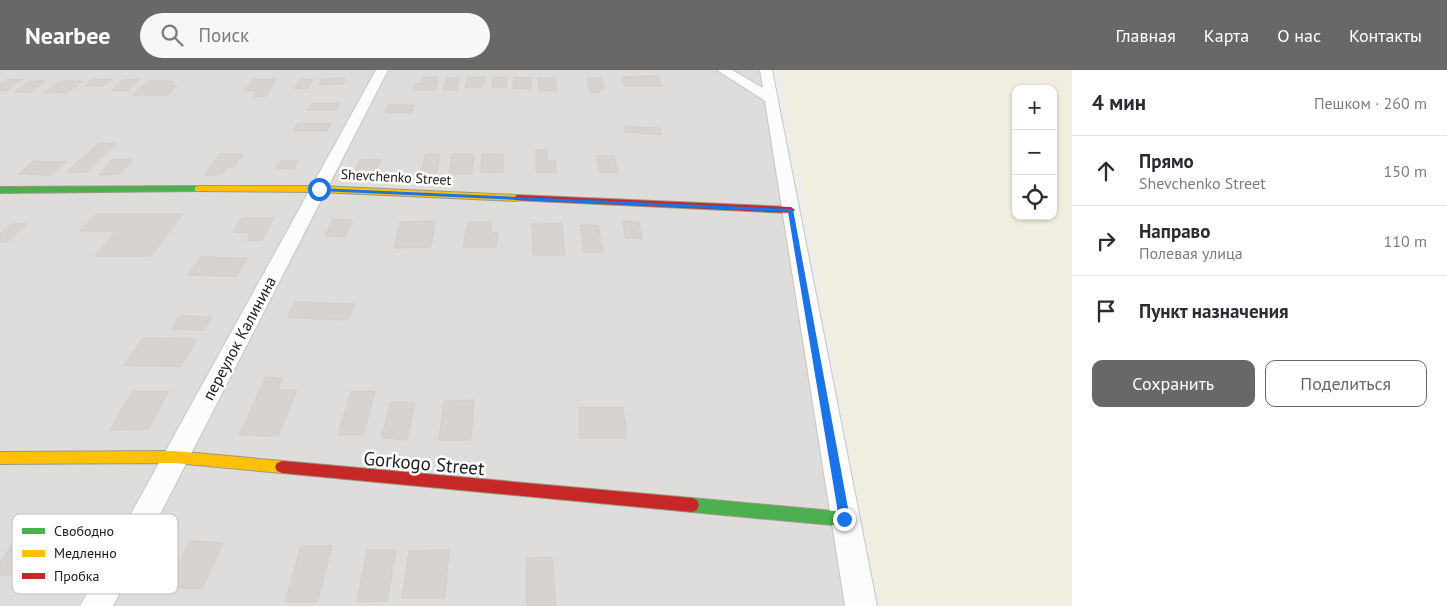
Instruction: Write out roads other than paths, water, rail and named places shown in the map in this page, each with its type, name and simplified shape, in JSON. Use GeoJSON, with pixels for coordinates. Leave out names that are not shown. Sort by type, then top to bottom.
{"type":"FeatureCollection","features":[{"type":"Feature","properties":{"kind":"street","name":"переулок Калинина"},"geometry":{"type":"LineString","coordinates":[[144,514],[382,70]]}},
{"type":"Feature","properties":{"kind":"street"},"geometry":{"type":"LineString","coordinates":[[724,70],[771,99]]}},
{"type":"Feature","properties":{"kind":"street"},"geometry":{"type":"LineString","coordinates":[[766,70],[844,519],[861,606]]}},
{"type":"Feature","properties":{"kind":"street","name":"Shevchenko Street"},"geometry":{"type":"LineString","coordinates":[[0,190],[319,189],[791,210]]}},
{"type":"Feature","properties":{"kind":"street","name":"Gorkogo Street"},"geometry":{"type":"LineString","coordinates":[[0,458],[174,457],[844,519]]}},
{"type":"Feature","properties":{"kind":"street","name":"переулок Калинина"},"geometry":{"type":"LineString","coordinates":[[96,606],[102,594]]}}]}
